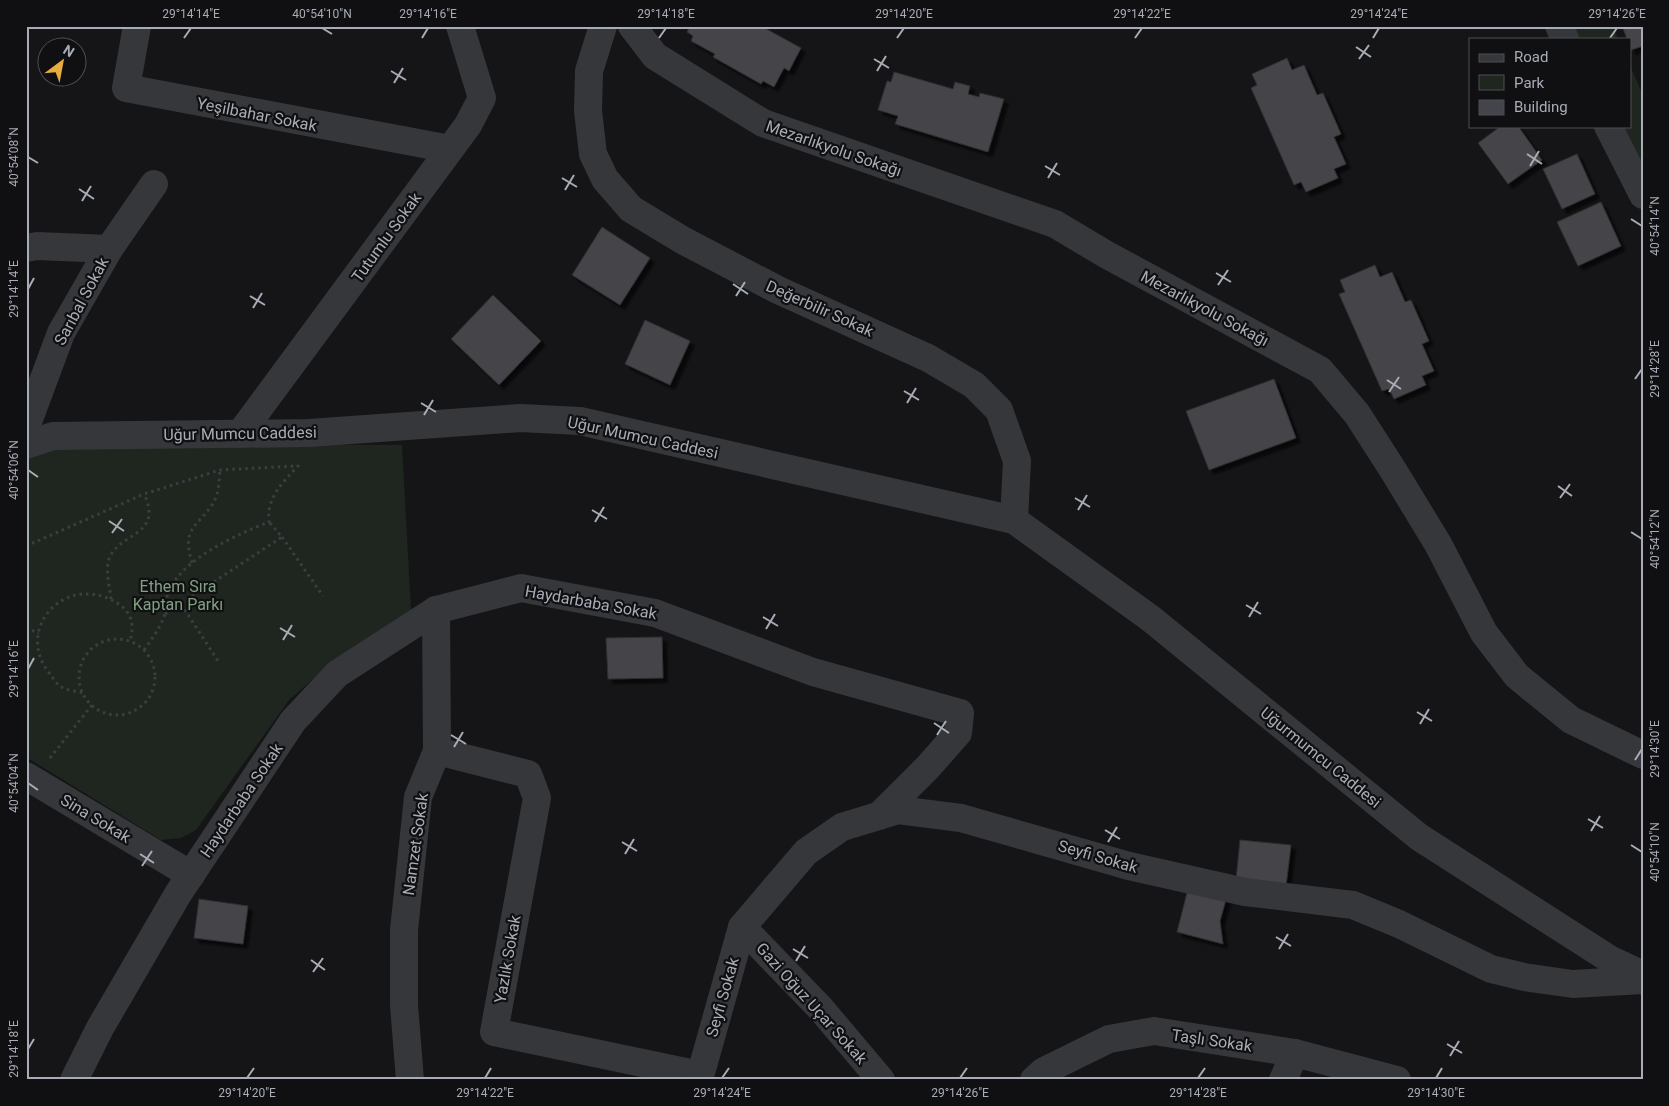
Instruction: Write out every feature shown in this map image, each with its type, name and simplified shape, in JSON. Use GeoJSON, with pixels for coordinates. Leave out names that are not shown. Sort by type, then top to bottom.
{"type":"FeatureCollection","features":[{"type":"Feature","properties":{"kind":"street","name":"Yeşilbahar Sokak"},"geometry":{"type":"LineString","coordinates":[[137,26],[126,88],[450,149]]}},
{"type":"Feature","properties":{"kind":"street","name":"Tutumlu Sokak"},"geometry":{"type":"LineString","coordinates":[[240,434],[468,125],[482,98],[460,26]]}},
{"type":"Feature","properties":{"kind":"street","name":"Değerbilir Sokak"},"geometry":{"type":"LineString","coordinates":[[603,26],[589,71],[588,112],[593,154],[605,179],[631,209],[684,241],[778,290],[928,358],[974,385],[999,410],[1017,461],[1014,520]]}},
{"type":"Feature","properties":{"kind":"street","name":"Mezarlıkyolu Sokağı"},"geometry":{"type":"LineString","coordinates":[[632,26],[655,56],[764,124],[1055,224],[1107,255],[1320,370],[1357,414],[1394,470],[1438,544],[1484,633],[1517,676],[1570,720],[1643,755]]}},
{"type":"Feature","properties":{"kind":"street"},"geometry":{"type":"LineString","coordinates":[[1559,26],[1564,38]]}},
{"type":"Feature","properties":{"kind":"street"},"geometry":{"type":"LineString","coordinates":[[1609,128],[1643,195]]}},
{"type":"Feature","properties":{"kind":"street","name":"Sarıbal Sokak"},"geometry":{"type":"LineString","coordinates":[[26,427],[62,333],[109,249],[154,184]]}},
{"type":"Feature","properties":{"kind":"street"},"geometry":{"type":"LineString","coordinates":[[26,248],[37,246],[109,249]]}},
{"type":"Feature","properties":{"kind":"street","name":"Uğur Mumcu Caddesi"},"geometry":{"type":"LineString","coordinates":[[26,445],[53,436],[309,433],[520,418],[580,421],[1014,520]]}},
{"type":"Feature","properties":{"kind":"street","name":"Uğurmumcu Caddesi"},"geometry":{"type":"LineString","coordinates":[[1014,520],[1150,618],[1419,837],[1611,960],[1643,975]]}},
{"type":"Feature","properties":{"kind":"street","name":"Haydarbaba Sokak"},"geometry":{"type":"LineString","coordinates":[[74,1080],[100,1028],[191,875],[293,721],[337,674],[436,610],[521,588],[655,613],[813,672],[960,713],[958,733],[880,816]]}},
{"type":"Feature","properties":{"kind":"street","name":"Namzet Sokak"},"geometry":{"type":"LineString","coordinates":[[410,1080],[404,1005],[404,930],[418,797],[437,751],[436,610]]}},
{"type":"Feature","properties":{"kind":"street","name":"Yazlık Sokak"},"geometry":{"type":"LineString","coordinates":[[437,751],[528,774],[537,798],[494,1032],[700,1078]]}},
{"type":"Feature","properties":{"kind":"street","name":"Sina Sokak"},"geometry":{"type":"LineString","coordinates":[[29,778],[191,875]]}},
{"type":"Feature","properties":{"kind":"street","name":"Seyfi Sokak"},"geometry":{"type":"LineString","coordinates":[[700,1078],[742,927],[806,852],[842,827],[898,810],[961,818],[1129,866],[1236,890],[1353,905],[1399,924],[1491,969],[1524,978],[1573,984],[1643,980]]}},
{"type":"Feature","properties":{"kind":"street","name":"Gazi Oğuz Uçar Sokak"},"geometry":{"type":"LineString","coordinates":[[742,927],[821,1009],[881,1080]]}},
{"type":"Feature","properties":{"kind":"street","name":"Taşlı Sokak"},"geometry":{"type":"LineString","coordinates":[[1034,1080],[1044,1070],[1109,1039],[1154,1031],[1296,1053],[1397,1080]]}},
{"type":"Feature","properties":{"kind":"street"},"geometry":{"type":"LineString","coordinates":[[1283,1080],[1296,1053]]}},
{"type":"Feature","properties":{"kind":"path"},"geometry":{"type":"LineString","coordinates":[[26,546],[144,494],[220,470],[298,466],[272,499],[268,512],[269,522],[282,537],[322,596]]}},
{"type":"Feature","properties":{"kind":"path"},"geometry":{"type":"LineString","coordinates":[[192,563],[187,545],[191,531],[199,518],[213,504],[218,490],[220,470]]}},
{"type":"Feature","properties":{"kind":"path"},"geometry":{"type":"LineString","coordinates":[[112,598],[109,560],[115,549],[144,529],[149,513],[144,494]]}},
{"type":"Feature","properties":{"kind":"path"},"geometry":{"type":"LineString","coordinates":[[144,650],[160,628],[168,592],[178,576],[192,563],[241,534],[269,522]]}},
{"type":"Feature","properties":{"kind":"path"},"geometry":{"type":"LineString","coordinates":[[164,614],[282,537]]}},
{"type":"Feature","properties":{"kind":"path"},"geometry":{"type":"LineString","coordinates":[[82,693],[60,686],[44,666],[39,652],[38,633],[44,617],[67,597],[86,592],[112,598],[128,610],[134,629],[130,641]]}},
{"type":"Feature","properties":{"kind":"path"},"geometry":{"type":"LineString","coordinates":[[181,604],[220,664]]}},
{"type":"Feature","properties":{"kind":"path"},"geometry":{"type":"LineString","coordinates":[[26,628],[38,633]]}},
{"type":"Feature","properties":{"kind":"path"},"geometry":{"type":"LineString","coordinates":[[109,639],[130,641],[144,650],[155,670],[151,694],[144,704],[135,711],[123,715],[110,714],[92,705],[82,693],[78,677],[80,664],[87,652],[97,644],[109,639]]}},
{"type":"Feature","properties":{"kind":"path"},"geometry":{"type":"LineString","coordinates":[[29,778],[92,705]]}},
{"type":"Feature","properties":{"kind":"green space"},"geometry":{"type":"Polygon","coordinates":[[[1572,26],[1613,26],[1618,38],[1576,38],[1572,26]]]}},
{"type":"Feature","properties":{"kind":"green space"},"geometry":{"type":"Polygon","coordinates":[[[1632,70],[1643,95],[1643,180],[1617,128],[1632,128],[1632,70]]]}},
{"type":"Feature","properties":{"kind":"green space","name":"Ethem Sıra Kaptan Parkı"},"geometry":{"type":"Polygon","coordinates":[[[59,443],[402,445],[411,610],[329,665],[289,700],[196,830],[181,838],[161,840],[26,757],[26,456],[59,443]]]}},
{"type":"Feature","properties":{"kind":"building"},"geometry":{"type":"Polygon","coordinates":[[[690,26],[761,26],[801,48],[789,71],[784,68],[774,87],[763,81],[761,84],[713,57],[715,54],[691,41],[693,36],[687,32],[690,26]]]}},
{"type":"Feature","properties":{"kind":"building"},"geometry":{"type":"Polygon","coordinates":[[[1622,26],[1643,26],[1643,46],[1632,50],[1632,38],[1627,38],[1622,26]]]}},
{"type":"Feature","properties":{"kind":"building"},"geometry":{"type":"Polygon","coordinates":[[[1287,58],[1292,70],[1304,65],[1317,95],[1323,93],[1341,134],[1334,137],[1346,164],[1334,169],[1338,178],[1306,192],[1301,182],[1294,185],[1251,88],[1257,85],[1252,74],[1287,58]]]}},
{"type":"Feature","properties":{"kind":"building"},"geometry":{"type":"Polygon","coordinates":[[[894,72],[953,89],[955,82],[970,86],[968,94],[979,97],[980,93],[1004,99],[988,152],[895,124],[898,116],[878,110],[887,81],[891,82],[894,72]]]}},
{"type":"Feature","properties":{"kind":"building"},"geometry":{"type":"Polygon","coordinates":[[[1498,128],[1519,128],[1542,160],[1508,184],[1478,143],[1498,128]]]}},
{"type":"Feature","properties":{"kind":"building"},"geometry":{"type":"Polygon","coordinates":[[[1577,154],[1595,194],[1562,209],[1543,169],[1577,154]]]}},
{"type":"Feature","properties":{"kind":"building"},"geometry":{"type":"Polygon","coordinates":[[[1601,202],[1621,246],[1578,266],[1557,222],[1601,202]]]}},
{"type":"Feature","properties":{"kind":"building"},"geometry":{"type":"Polygon","coordinates":[[[602,227],[650,258],[620,305],[572,275],[602,227]]]}},
{"type":"Feature","properties":{"kind":"building"},"geometry":{"type":"Polygon","coordinates":[[[1375,265],[1380,277],[1392,272],[1405,302],[1411,300],[1429,341],[1422,344],[1434,371],[1422,376],[1426,385],[1394,399],[1389,389],[1382,391],[1339,294],[1345,292],[1340,280],[1375,265]]]}},
{"type":"Feature","properties":{"kind":"building"},"geometry":{"type":"Polygon","coordinates":[[[493,295],[541,341],[499,385],[451,339],[493,295]]]}},
{"type":"Feature","properties":{"kind":"building"},"geometry":{"type":"Polygon","coordinates":[[[645,320],[690,341],[670,385],[625,364],[645,320]]]}},
{"type":"Feature","properties":{"kind":"building"},"geometry":{"type":"Polygon","coordinates":[[[1274,379],[1296,438],[1209,470],[1186,411],[1274,379]]]}},
{"type":"Feature","properties":{"kind":"building"},"geometry":{"type":"Polygon","coordinates":[[[662,637],[663,678],[608,679],[606,638],[662,637]]]}},
{"type":"Feature","properties":{"kind":"building"},"geometry":{"type":"Polygon","coordinates":[[[1240,840],[1291,845],[1286,886],[1236,880],[1240,840]]]}},
{"type":"Feature","properties":{"kind":"building"},"geometry":{"type":"Polygon","coordinates":[[[1189,885],[1227,896],[1220,921],[1223,944],[1177,932],[1189,885]]]}},
{"type":"Feature","properties":{"kind":"building"},"geometry":{"type":"Polygon","coordinates":[[[199,899],[248,906],[243,944],[194,938],[199,899]]]}}]}
